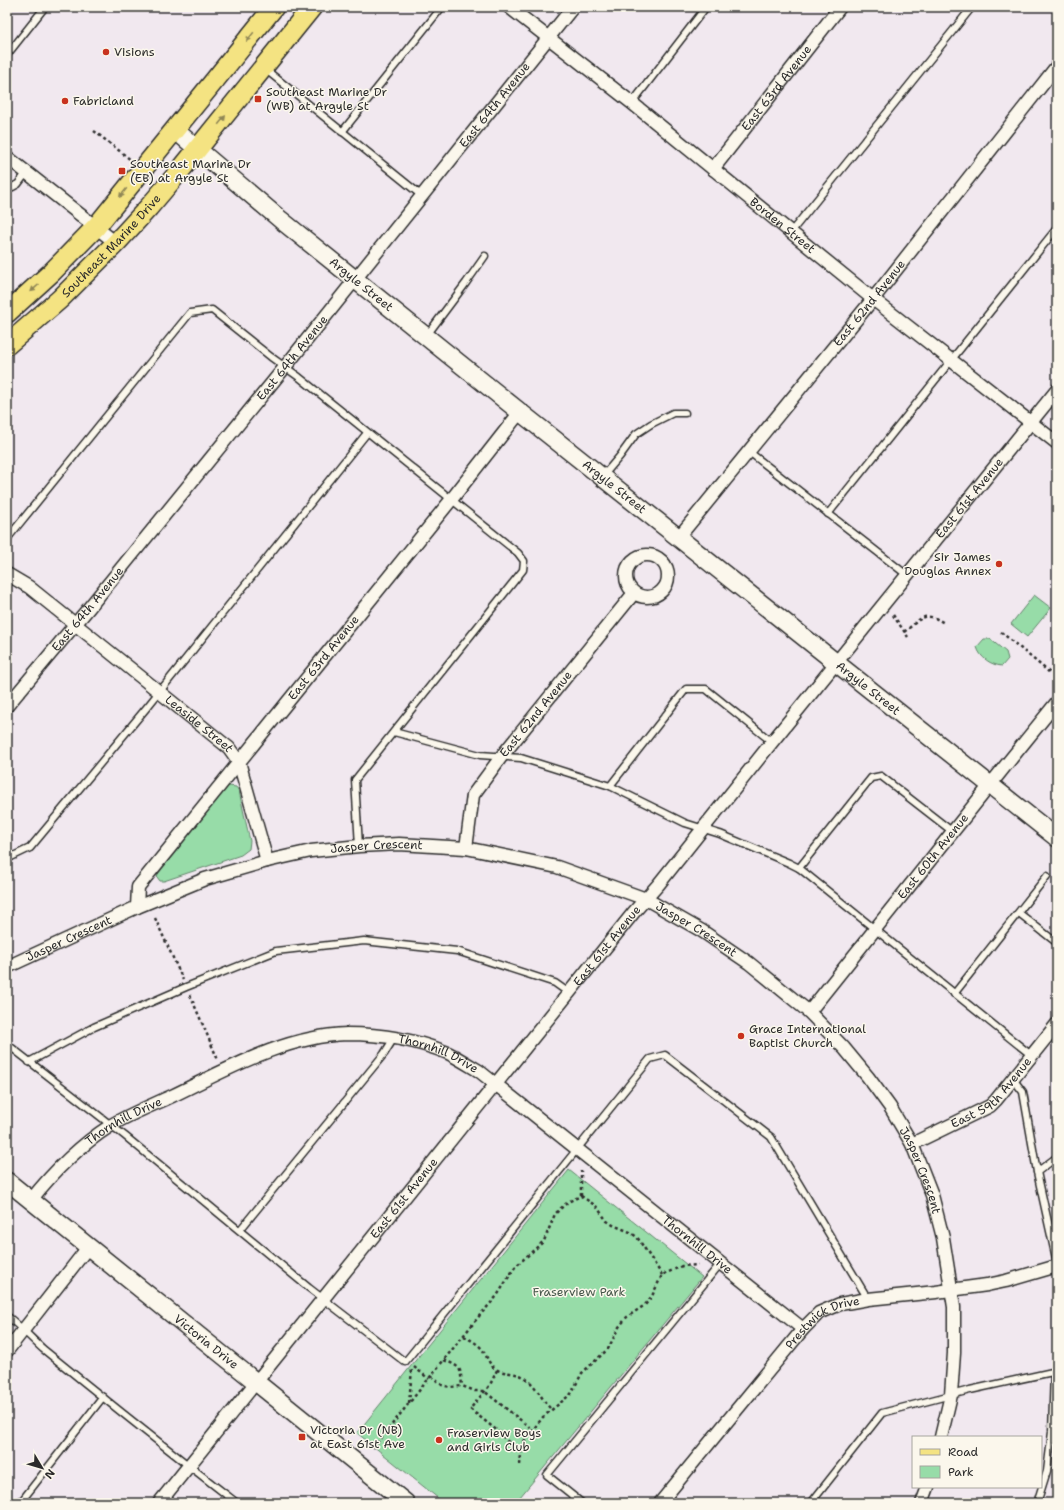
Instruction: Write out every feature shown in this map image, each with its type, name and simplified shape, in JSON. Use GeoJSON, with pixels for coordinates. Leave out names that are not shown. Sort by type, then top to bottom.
{"type":"FeatureCollection","features":[{"type":"Feature","properties":{"kind":"main road","name":"Southeast Marine Drive"},"geometry":{"type":"LineString","coordinates":[[7,313],[52,272],[96,227],[274,7]]}},
{"type":"Feature","properties":{"kind":"main road","name":"Southeast Marine Drive"},"geometry":{"type":"LineString","coordinates":[[7,344],[60,299],[116,243],[197,150],[312,7]]}},
{"type":"Feature","properties":{"kind":"street","name":"Borden Street"},"geometry":{"type":"LineString","coordinates":[[509,7],[632,103],[874,299],[1057,444]]}},
{"type":"Feature","properties":{"kind":"street","name":"East 64th Avenue"},"geometry":{"type":"LineString","coordinates":[[7,706],[75,625],[285,367],[573,7]]}},
{"type":"Feature","properties":{"kind":"street","name":"East 63rd Avenue"},"geometry":{"type":"LineString","coordinates":[[713,169],[840,7]]}},
{"type":"Feature","properties":{"kind":"street","name":"East 62nd Avenue"},"geometry":{"type":"LineString","coordinates":[[678,538],[874,299],[1057,66]]}},
{"type":"Feature","properties":{"kind":"street","name":"Argyle Street"},"geometry":{"type":"LineString","coordinates":[[174,130],[355,280],[1057,838]]}},
{"type":"Feature","properties":{"kind":"street"},"geometry":{"type":"LineString","coordinates":[[7,157],[116,243]]}},
{"type":"Feature","properties":{"kind":"street","name":"East 61st Avenue"},"geometry":{"type":"LineString","coordinates":[[159,1503],[569,992],[646,899],[1057,390]]}},
{"type":"Feature","properties":{"kind":"street","name":"East 63rd Avenue"},"geometry":{"type":"LineString","coordinates":[[137,907],[138,887],[451,500],[520,412]]}},
{"type":"Feature","properties":{"kind":"street","name":"Leaside Street"},"geometry":{"type":"LineString","coordinates":[[7,574],[29,588],[229,748],[239,762],[267,861]]}},
{"type":"Feature","properties":{"kind":"street","name":"East 62nd Avenue"},"geometry":{"type":"LineString","coordinates":[[466,848],[473,795],[501,757],[634,593]]}},
{"type":"Feature","properties":{"kind":"street","name":"East 60th Avenue"},"geometry":{"type":"LineString","coordinates":[[810,1012],[1057,702]]}},
{"type":"Feature","properties":{"kind":"street","name":"Jasper Crescent"},"geometry":{"type":"LineString","coordinates":[[7,967],[137,907],[205,879],[267,861],[311,851],[399,844],[466,848],[557,868],[646,899],[702,931],[749,963],[810,1012],[844,1048],[868,1077],[890,1106],[912,1144],[932,1195],[943,1238],[955,1310],[951,1395],[941,1436]]}},
{"type":"Feature","properties":{"kind":"street","name":"East 59th Avenue"},"geometry":{"type":"LineString","coordinates":[[912,1144],[990,1106],[1013,1080],[1031,1055],[1057,1024]]}},
{"type":"Feature","properties":{"kind":"street","name":"Thornhill Drive"},"geometry":{"type":"LineString","coordinates":[[31,1200],[46,1181],[73,1153],[111,1125],[245,1061],[288,1044],[315,1037],[347,1034],[394,1038],[419,1043],[449,1054],[479,1071],[803,1328]]}},
{"type":"Feature","properties":{"kind":"street","name":"Victoria Drive"},"geometry":{"type":"LineString","coordinates":[[7,1181],[257,1382],[402,1502]]}},
{"type":"Feature","properties":{"kind":"street"},"geometry":{"type":"LineString","coordinates":[[7,1351],[89,1246]]}},
{"type":"Feature","properties":{"kind":"street","name":"Prestwick Drive"},"geometry":{"type":"LineString","coordinates":[[660,1503],[803,1328],[819,1313],[840,1304],[868,1299],[987,1285],[1006,1281],[1057,1265]]}},
{"type":"Feature","properties":{"kind":"street"},"geometry":{"type":"LineString","coordinates":[[922,1503],[928,1488]]}},
{"type":"Feature","properties":{"kind":"lane"},"geometry":{"type":"LineString","coordinates":[[7,55],[45,7]]}},
{"type":"Feature","properties":{"kind":"lane"},"geometry":{"type":"LineString","coordinates":[[342,132],[442,7]]}},
{"type":"Feature","properties":{"kind":"lane"},"geometry":{"type":"LineString","coordinates":[[632,103],[706,7]]}},
{"type":"Feature","properties":{"kind":"lane"},"geometry":{"type":"LineString","coordinates":[[791,232],[972,7]]}},
{"type":"Feature","properties":{"kind":"lane"},"geometry":{"type":"LineString","coordinates":[[263,68],[422,196]]}},
{"type":"Feature","properties":{"kind":"lane"},"geometry":{"type":"LineString","coordinates":[[7,190],[18,184],[27,172]]}},
{"type":"Feature","properties":{"kind":"lane"},"geometry":{"type":"LineString","coordinates":[[828,514],[1057,228]]}},
{"type":"Feature","properties":{"kind":"lane"},"geometry":{"type":"LineString","coordinates":[[426,336],[466,283],[484,256]]}},
{"type":"Feature","properties":{"kind":"lane"},"geometry":{"type":"LineString","coordinates":[[7,539],[190,313],[212,310],[518,553],[524,561],[523,570],[355,780],[359,846]]}},
{"type":"Feature","properties":{"kind":"lane"},"geometry":{"type":"LineString","coordinates":[[602,477],[636,434],[651,424],[673,413],[684,413]]}},
{"type":"Feature","properties":{"kind":"lane"},"geometry":{"type":"LineString","coordinates":[[7,859],[30,848],[159,692],[367,433]]}},
{"type":"Feature","properties":{"kind":"lane"},"geometry":{"type":"LineString","coordinates":[[748,451],[907,575]]}},
{"type":"Feature","properties":{"kind":"lane"},"geometry":{"type":"LineString","coordinates":[[610,786],[686,689],[706,689],[772,742]]}},
{"type":"Feature","properties":{"kind":"lane"},"geometry":{"type":"LineString","coordinates":[[394,732],[480,755],[521,758],[610,786],[685,823],[703,828],[799,868],[874,930],[1031,1055]]}},
{"type":"Feature","properties":{"kind":"lane"},"geometry":{"type":"LineString","coordinates":[[799,868],[871,778],[881,776],[953,832]]}},
{"type":"Feature","properties":{"kind":"lane"},"geometry":{"type":"LineString","coordinates":[[954,994],[1047,876]]}},
{"type":"Feature","properties":{"kind":"lane"},"geometry":{"type":"LineString","coordinates":[[1019,913],[1057,943]]}},
{"type":"Feature","properties":{"kind":"lane"},"geometry":{"type":"LineString","coordinates":[[29,1062],[94,1027],[186,987],[276,951],[364,941],[457,951],[555,983],[569,992]]}},
{"type":"Feature","properties":{"kind":"lane"},"geometry":{"type":"LineString","coordinates":[[240,1230],[384,1054],[394,1038]]}},
{"type":"Feature","properties":{"kind":"lane"},"geometry":{"type":"LineString","coordinates":[[7,1044],[111,1125],[323,1298],[405,1362],[650,1059],[665,1055],[771,1137],[868,1299]]}},
{"type":"Feature","properties":{"kind":"lane"},"geometry":{"type":"LineString","coordinates":[[1013,1080],[1023,1092],[1037,1172],[1057,1265]]}},
{"type":"Feature","properties":{"kind":"lane"},"geometry":{"type":"LineString","coordinates":[[1037,1172],[1057,1157]]}},
{"type":"Feature","properties":{"kind":"lane"},"geometry":{"type":"LineString","coordinates":[[582,1503],[547,1475],[721,1263]]}},
{"type":"Feature","properties":{"kind":"lane"},"geometry":{"type":"LineString","coordinates":[[7,1316],[103,1397],[237,1503]]}},
{"type":"Feature","properties":{"kind":"lane"},"geometry":{"type":"LineString","coordinates":[[811,1503],[882,1413],[951,1395],[1056,1371],[1052,1432],[1047,1471],[1042,1487]]}},
{"type":"Feature","properties":{"kind":"lane"},"geometry":{"type":"LineString","coordinates":[[20,1503],[103,1397]]}},
{"type":"Feature","properties":{"kind":"lane"},"geometry":{"type":"LineString","coordinates":[[1037,1503],[1042,1488]]}},
{"type":"Feature","properties":{"kind":"path"},"geometry":{"type":"LineString","coordinates":[[94,131],[131,160]]}},
{"type":"Feature","properties":{"kind":"path"},"geometry":{"type":"LineString","coordinates":[[893,615],[908,637]]}},
{"type":"Feature","properties":{"kind":"path"},"geometry":{"type":"LineString","coordinates":[[904,632],[924,617],[934,616],[944,623]]}},
{"type":"Feature","properties":{"kind":"path"},"geometry":{"type":"LineString","coordinates":[[1001,632],[1056,678]]}},
{"type":"Feature","properties":{"kind":"path"},"geometry":{"type":"LineString","coordinates":[[581,1171],[581,1196]]}},
{"type":"Feature","properties":{"kind":"path"},"geometry":{"type":"LineString","coordinates":[[581,1196],[596,1206],[601,1215],[607,1221],[637,1237],[662,1275]]}},
{"type":"Feature","properties":{"kind":"path"},"geometry":{"type":"LineString","coordinates":[[373,1448],[497,1296],[515,1267],[544,1241],[555,1214],[568,1202],[581,1196]]}},
{"type":"Feature","properties":{"kind":"path"},"geometry":{"type":"LineString","coordinates":[[520,1465],[522,1444],[532,1430],[551,1409],[560,1405],[571,1394],[582,1374],[608,1349],[619,1327],[627,1317],[645,1305],[652,1296],[662,1275],[682,1266],[698,1265]]}},
{"type":"Feature","properties":{"kind":"path"},"geometry":{"type":"LineString","coordinates":[[464,1336],[480,1346],[488,1361],[498,1370],[516,1373],[533,1384],[543,1400],[551,1409]]}},
{"type":"Feature","properties":{"kind":"path"},"geometry":{"type":"LineString","coordinates":[[444,1360],[460,1368],[462,1372],[462,1386]]}},
{"type":"Feature","properties":{"kind":"path"},"geometry":{"type":"LineString","coordinates":[[408,1405],[413,1366],[442,1385],[450,1387],[462,1386],[475,1391],[484,1391],[532,1430]]}},
{"type":"Feature","properties":{"kind":"path"},"geometry":{"type":"LineString","coordinates":[[498,1370],[470,1409],[521,1452]]}},
{"type":"Feature","properties":{"kind":"green space"},"geometry":{"type":"Polygon","coordinates":[[[1034,595],[1051,608],[1027,637],[1011,624],[1034,595]]]}},
{"type":"Feature","properties":{"kind":"green space"},"geometry":{"type":"Polygon","coordinates":[[[984,639],[990,639],[1006,652],[1008,659],[1002,666],[994,664],[983,658],[978,651],[977,647],[984,639]]]}},
{"type":"Feature","properties":{"kind":"green space"},"geometry":{"type":"Polygon","coordinates":[[[229,786],[236,787],[239,791],[250,841],[249,849],[241,855],[164,881],[160,881],[157,877],[158,874],[229,786]]]}},
{"type":"Feature","properties":{"kind":"green space","name":"Fraserview Park"},"geometry":{"type":"Polygon","coordinates":[[[569,1170],[702,1277],[515,1503],[444,1503],[357,1433],[569,1170]]]}},
{"type":"Feature","properties":{"kind":"place","name":"Visions"},"geometry":{"type":"Point","coordinates":[106,52]}},
{"type":"Feature","properties":{"kind":"place","name":"Southeast Marine Dr (WB) at Argyle St"},"geometry":{"type":"Point","coordinates":[258,99]}},
{"type":"Feature","properties":{"kind":"place","name":"Fabricland"},"geometry":{"type":"Point","coordinates":[65,101]}},
{"type":"Feature","properties":{"kind":"place","name":"Southeast Marine Dr (EB) at Argyle St"},"geometry":{"type":"Point","coordinates":[122,171]}},
{"type":"Feature","properties":{"kind":"place","name":"Sir James Douglas Annex"},"geometry":{"type":"Point","coordinates":[999,564]}},
{"type":"Feature","properties":{"kind":"place","name":"Grace International Baptist Church"},"geometry":{"type":"Point","coordinates":[741,1036]}},
{"type":"Feature","properties":{"kind":"place","name":"Victoria Dr (NB) at East 61st Ave"},"geometry":{"type":"Point","coordinates":[302,1437]}},
{"type":"Feature","properties":{"kind":"place","name":"Fraserview Boys and Girls Club"},"geometry":{"type":"Point","coordinates":[439,1440]}}]}
